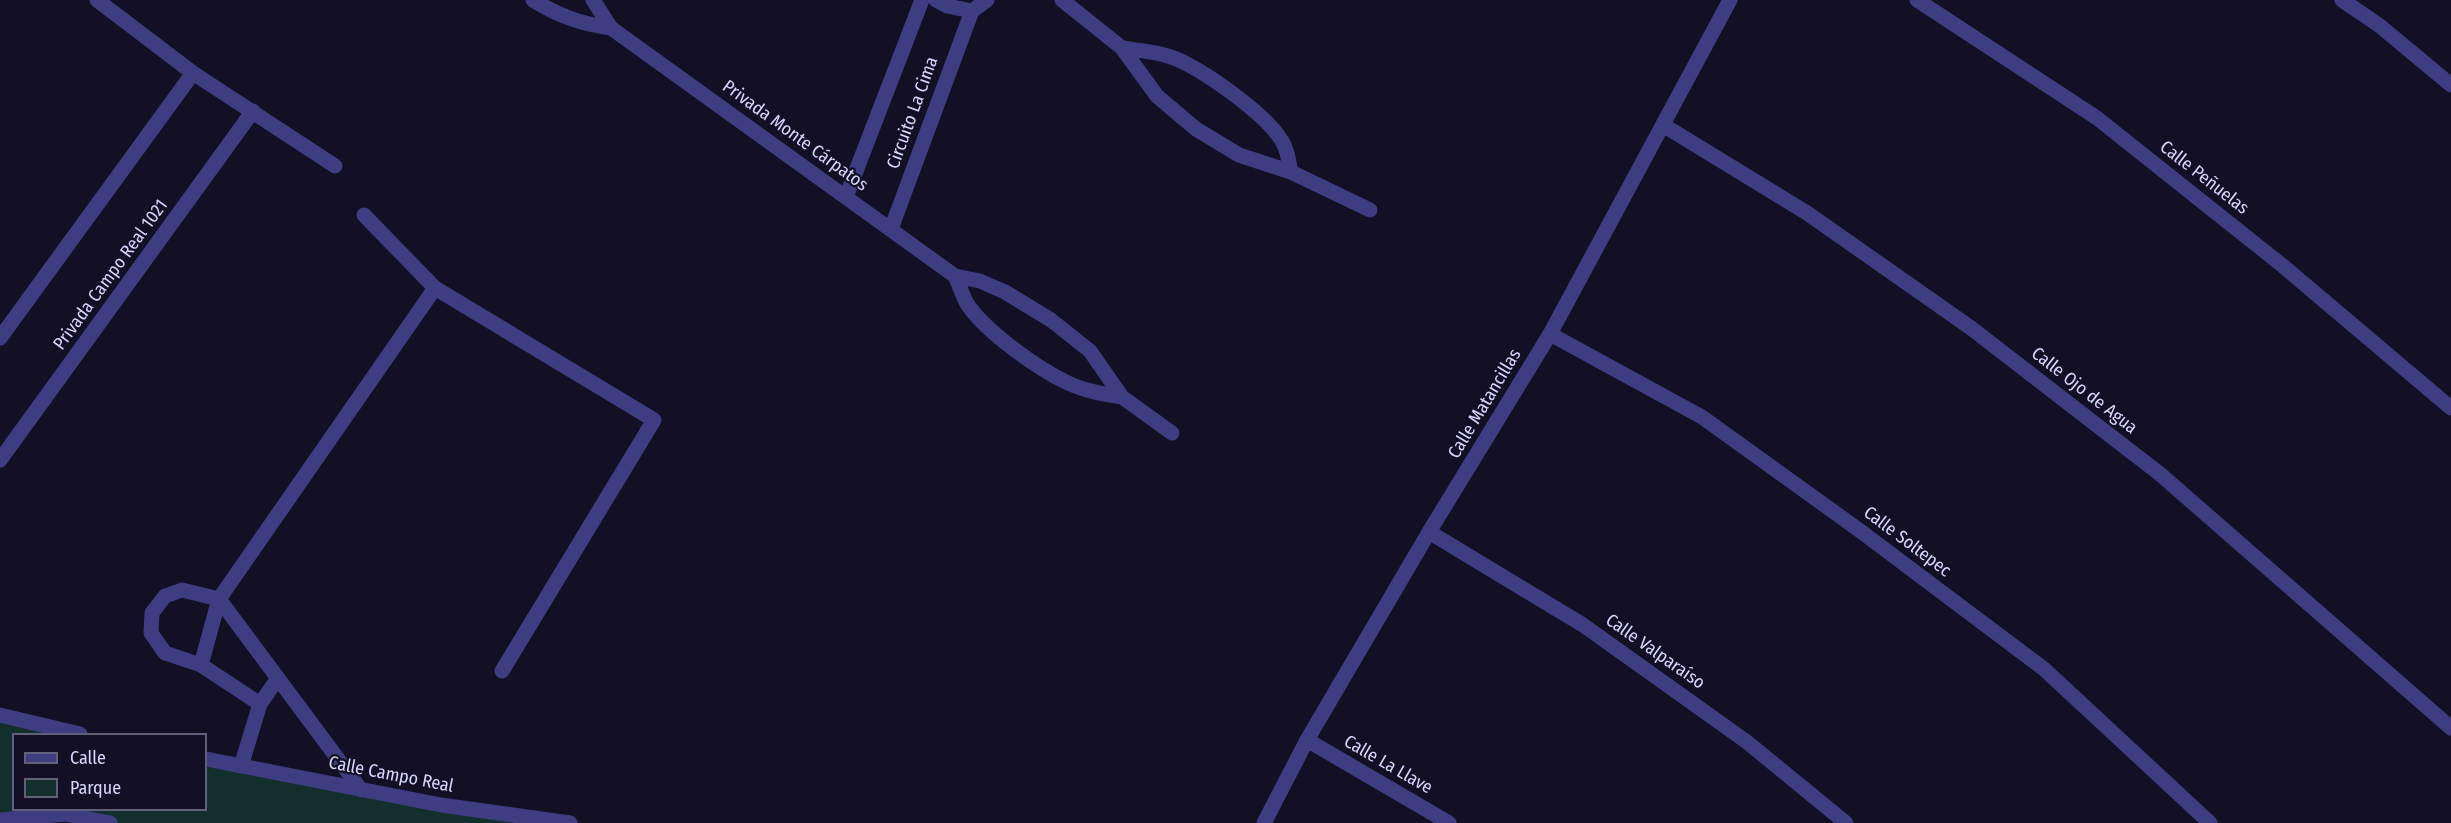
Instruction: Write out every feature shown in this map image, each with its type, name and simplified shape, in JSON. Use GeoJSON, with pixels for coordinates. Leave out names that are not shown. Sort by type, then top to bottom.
{"type":"FeatureCollection","features":[{"type":"Feature","properties":{"kind":"street"},"geometry":{"type":"LineString","coordinates":[[98,0],[193,73],[334,166]]}},
{"type":"Feature","properties":{"kind":"street","name":"Privada Monte Cárpatos"},"geometry":{"type":"LineString","coordinates":[[533,0],[557,15],[585,24],[611,28]]}},
{"type":"Feature","properties":{"kind":"street","name":"Privada Monte Cárpatos"},"geometry":{"type":"LineString","coordinates":[[593,0],[611,28],[955,276],[980,281],[1005,292],[1051,320],[1090,351],[1122,396],[1172,434]]}},
{"type":"Feature","properties":{"kind":"street","name":"Circuito La Cima"},"geometry":{"type":"LineString","coordinates":[[846,196],[922,0]]}},
{"type":"Feature","properties":{"kind":"street"},"geometry":{"type":"LineString","coordinates":[[936,0],[947,6],[972,11],[987,0]]}},
{"type":"Feature","properties":{"kind":"street"},"geometry":{"type":"LineString","coordinates":[[1062,0],[1122,48],[1157,96],[1196,129],[1239,154],[1291,172],[1370,210]]}},
{"type":"Feature","properties":{"kind":"street","name":"Calle Matancillas"},"geometry":{"type":"LineString","coordinates":[[1264,823],[1307,740],[1550,334],[1730,0]]}},
{"type":"Feature","properties":{"kind":"street","name":"Calle Peñuelas"},"geometry":{"type":"LineString","coordinates":[[1917,0],[2097,118],[2283,266],[2451,408]]}},
{"type":"Feature","properties":{"kind":"street"},"geometry":{"type":"LineString","coordinates":[[2342,0],[2380,26],[2451,85]]}},
{"type":"Feature","properties":{"kind":"street"},"geometry":{"type":"LineString","coordinates":[[2362,0],[2380,26]]}},
{"type":"Feature","properties":{"kind":"street","name":"Circuito La Cima"},"geometry":{"type":"LineString","coordinates":[[891,229],[972,11]]}},
{"type":"Feature","properties":{"kind":"street"},"geometry":{"type":"LineString","coordinates":[[1122,48],[1153,52],[1180,61],[1225,88],[1267,123],[1284,144],[1291,172]]}},
{"type":"Feature","properties":{"kind":"street"},"geometry":{"type":"LineString","coordinates":[[0,338],[193,73]]}},
{"type":"Feature","properties":{"kind":"street","name":"Privada Campo Real 1021"},"geometry":{"type":"LineString","coordinates":[[0,460],[253,111]]}},
{"type":"Feature","properties":{"kind":"street","name":"Calle Ojo de Agua"},"geometry":{"type":"LineString","coordinates":[[1662,125],[1808,213],[1971,328],[2160,474],[2451,728]]}},
{"type":"Feature","properties":{"kind":"street"},"geometry":{"type":"LineString","coordinates":[[363,215],[435,288],[654,420],[502,671]]}},
{"type":"Feature","properties":{"kind":"street","name":"Privada Monte Cárpatos"},"geometry":{"type":"LineString","coordinates":[[955,276],[966,302],[984,324],[1027,358],[1067,383],[1094,393],[1122,396]]}},
{"type":"Feature","properties":{"kind":"street"},"geometry":{"type":"LineString","coordinates":[[201,665],[219,599],[435,288]]}},
{"type":"Feature","properties":{"kind":"street","name":"Calle Soltepec"},"geometry":{"type":"LineString","coordinates":[[1550,334],[1702,417],[1859,530],[2044,669],[2210,823]]}},
{"type":"Feature","properties":{"kind":"street","name":"Calle Valparaíso"},"geometry":{"type":"LineString","coordinates":[[1430,532],[1583,625],[1747,742],[1846,823]]}},
{"type":"Feature","properties":{"kind":"street"},"geometry":{"type":"LineString","coordinates":[[260,704],[201,665],[165,653],[151,633],[152,613],[165,596],[182,590],[219,599],[361,790]]}},
{"type":"Feature","properties":{"kind":"street"},"geometry":{"type":"LineString","coordinates":[[241,766],[260,704],[278,678]]}},
{"type":"Feature","properties":{"kind":"street"},"geometry":{"type":"LineString","coordinates":[[0,715],[72,733]]}},
{"type":"Feature","properties":{"kind":"street","name":"Calle La Llave"},"geometry":{"type":"LineString","coordinates":[[1307,740],[1449,823]]}},
{"type":"Feature","properties":{"kind":"street","name":"Calle Campo Real"},"geometry":{"type":"LineString","coordinates":[[207,759],[441,805],[570,823]]}},
{"type":"Feature","properties":{"kind":"street"},"geometry":{"type":"LineString","coordinates":[[0,820],[66,814],[110,823]]}},
{"type":"Feature","properties":{"kind":"green space"},"geometry":{"type":"Polygon","coordinates":[[[0,715],[76,733],[12,733],[12,811],[207,811],[207,759],[570,823],[110,823],[66,814],[0,820],[0,715]]]}}]}
